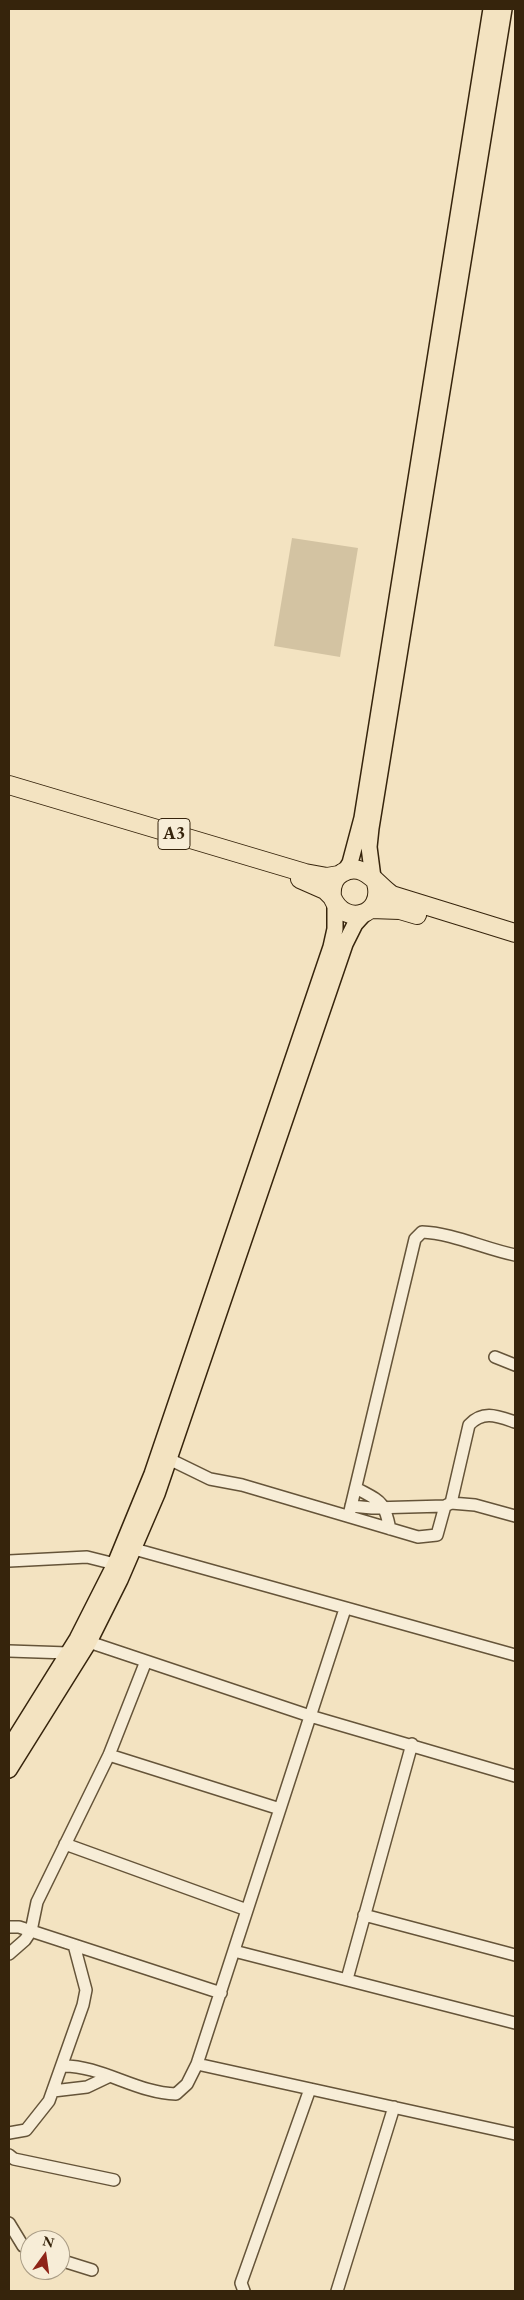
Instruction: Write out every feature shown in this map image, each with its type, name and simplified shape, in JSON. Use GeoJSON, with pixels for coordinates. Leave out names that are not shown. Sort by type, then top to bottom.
{"type":"FeatureCollection","features":[{"type":"Feature","properties":{"kind":"highway","name":"A3"},"geometry":{"type":"LineString","coordinates":[[9,786],[305,873],[327,877],[363,870],[392,895],[414,904],[515,933]]}},
{"type":"Feature","properties":{"kind":"highway","name":"A3"},"geometry":{"type":"LineString","coordinates":[[9,795],[304,880],[325,890],[346,914],[400,910],[515,944]]}},
{"type":"Feature","properties":{"kind":"highway"},"geometry":{"type":"LineString","coordinates":[[334,901],[334,881],[342,873]]}},
{"type":"Feature","properties":{"kind":"highway"},"geometry":{"type":"LineString","coordinates":[[368,911],[377,897],[374,880]]}},
{"type":"Feature","properties":{"kind":"main road"},"geometry":{"type":"LineString","coordinates":[[342,873],[350,863],[362,818],[491,9]]}},
{"type":"Feature","properties":{"kind":"main road"},"geometry":{"type":"LineString","coordinates":[[374,880],[369,847],[504,9]]}},
{"type":"Feature","properties":{"kind":"main road"},"geometry":{"type":"LineString","coordinates":[[9,1748],[68,1652],[115,1564],[128,1548],[330,947],[336,921],[334,901]]}},
{"type":"Feature","properties":{"kind":"main road"},"geometry":{"type":"LineString","coordinates":[[9,1770],[89,1642],[128,1548],[169,1459],[345,944],[355,924],[368,911]]}},
{"type":"Feature","properties":{"kind":"street"},"geometry":{"type":"LineString","coordinates":[[350,1511],[415,1240],[422,1232],[437,1232],[485,1249],[515,1255]]}},
{"type":"Feature","properties":{"kind":"street"},"geometry":{"type":"LineString","coordinates":[[495,1357],[515,1365]]}},
{"type":"Feature","properties":{"kind":"street"},"geometry":{"type":"LineString","coordinates":[[169,1459],[210,1479],[350,1511],[390,1529],[418,1537],[437,1535],[448,1504],[469,1425],[483,1415],[494,1415],[515,1422]]}},
{"type":"Feature","properties":{"kind":"street"},"geometry":{"type":"LineString","coordinates":[[356,1488],[379,1500],[385,1508],[390,1529]]}},
{"type":"Feature","properties":{"kind":"street"},"geometry":{"type":"LineString","coordinates":[[350,1511],[448,1504],[474,1505],[515,1516]]}},
{"type":"Feature","properties":{"kind":"street"},"geometry":{"type":"LineString","coordinates":[[128,1548],[515,1655]]}},
{"type":"Feature","properties":{"kind":"street"},"geometry":{"type":"LineString","coordinates":[[9,1561],[87,1557],[115,1564]]}},
{"type":"Feature","properties":{"kind":"street"},"geometry":{"type":"LineString","coordinates":[[62,2066],[79,2066],[163,2094],[176,2094],[188,2084],[197,2064],[221,1993],[345,1609]]}},
{"type":"Feature","properties":{"kind":"street"},"geometry":{"type":"LineString","coordinates":[[89,1642],[310,1716],[412,1744],[515,1776]]}},
{"type":"Feature","properties":{"kind":"street"},"geometry":{"type":"LineString","coordinates":[[9,1651],[68,1652]]}},
{"type":"Feature","properties":{"kind":"street"},"geometry":{"type":"LineString","coordinates":[[9,1954],[25,1940],[31,1931],[36,1902],[109,1755],[146,1661]]}},
{"type":"Feature","properties":{"kind":"street"},"geometry":{"type":"LineString","coordinates":[[346,1979],[412,1744]]}},
{"type":"Feature","properties":{"kind":"street"},"geometry":{"type":"LineString","coordinates":[[109,1755],[280,1809]]}},
{"type":"Feature","properties":{"kind":"street"},"geometry":{"type":"LineString","coordinates":[[65,1844],[247,1910]]}},
{"type":"Feature","properties":{"kind":"street"},"geometry":{"type":"LineString","coordinates":[[364,1915],[515,1955]]}},
{"type":"Feature","properties":{"kind":"street"},"geometry":{"type":"LineString","coordinates":[[9,1927],[19,1927],[74,1944],[221,1993]]}},
{"type":"Feature","properties":{"kind":"street"},"geometry":{"type":"LineString","coordinates":[[9,2133],[26,2130],[43,2111],[53,2091],[83,2005],[86,1990],[74,1944]]}},
{"type":"Feature","properties":{"kind":"street"},"geometry":{"type":"LineString","coordinates":[[234,1951],[515,2023]]}},
{"type":"Feature","properties":{"kind":"street"},"geometry":{"type":"LineString","coordinates":[[197,2064],[515,2134]]}},
{"type":"Feature","properties":{"kind":"street"},"geometry":{"type":"LineString","coordinates":[[53,2091],[87,2087],[108,2077]]}},
{"type":"Feature","properties":{"kind":"street"},"geometry":{"type":"LineString","coordinates":[[244,2291],[241,2283],[310,2089]]}},
{"type":"Feature","properties":{"kind":"street"},"geometry":{"type":"LineString","coordinates":[[337,2291],[394,2107]]}},
{"type":"Feature","properties":{"kind":"street"},"geometry":{"type":"LineString","coordinates":[[9,2155],[14,2159],[114,2180]]}},
{"type":"Feature","properties":{"kind":"street"},"geometry":{"type":"LineString","coordinates":[[9,2223],[20,2241]]}},
{"type":"Feature","properties":{"kind":"street"},"geometry":{"type":"LineString","coordinates":[[70,2263],[92,2270]]}},
{"type":"Feature","properties":{"kind":"shaded area"},"geometry":{"type":"Polygon","coordinates":[[[292,538],[358,548],[340,657],[274,646],[292,538]]]}}]}
